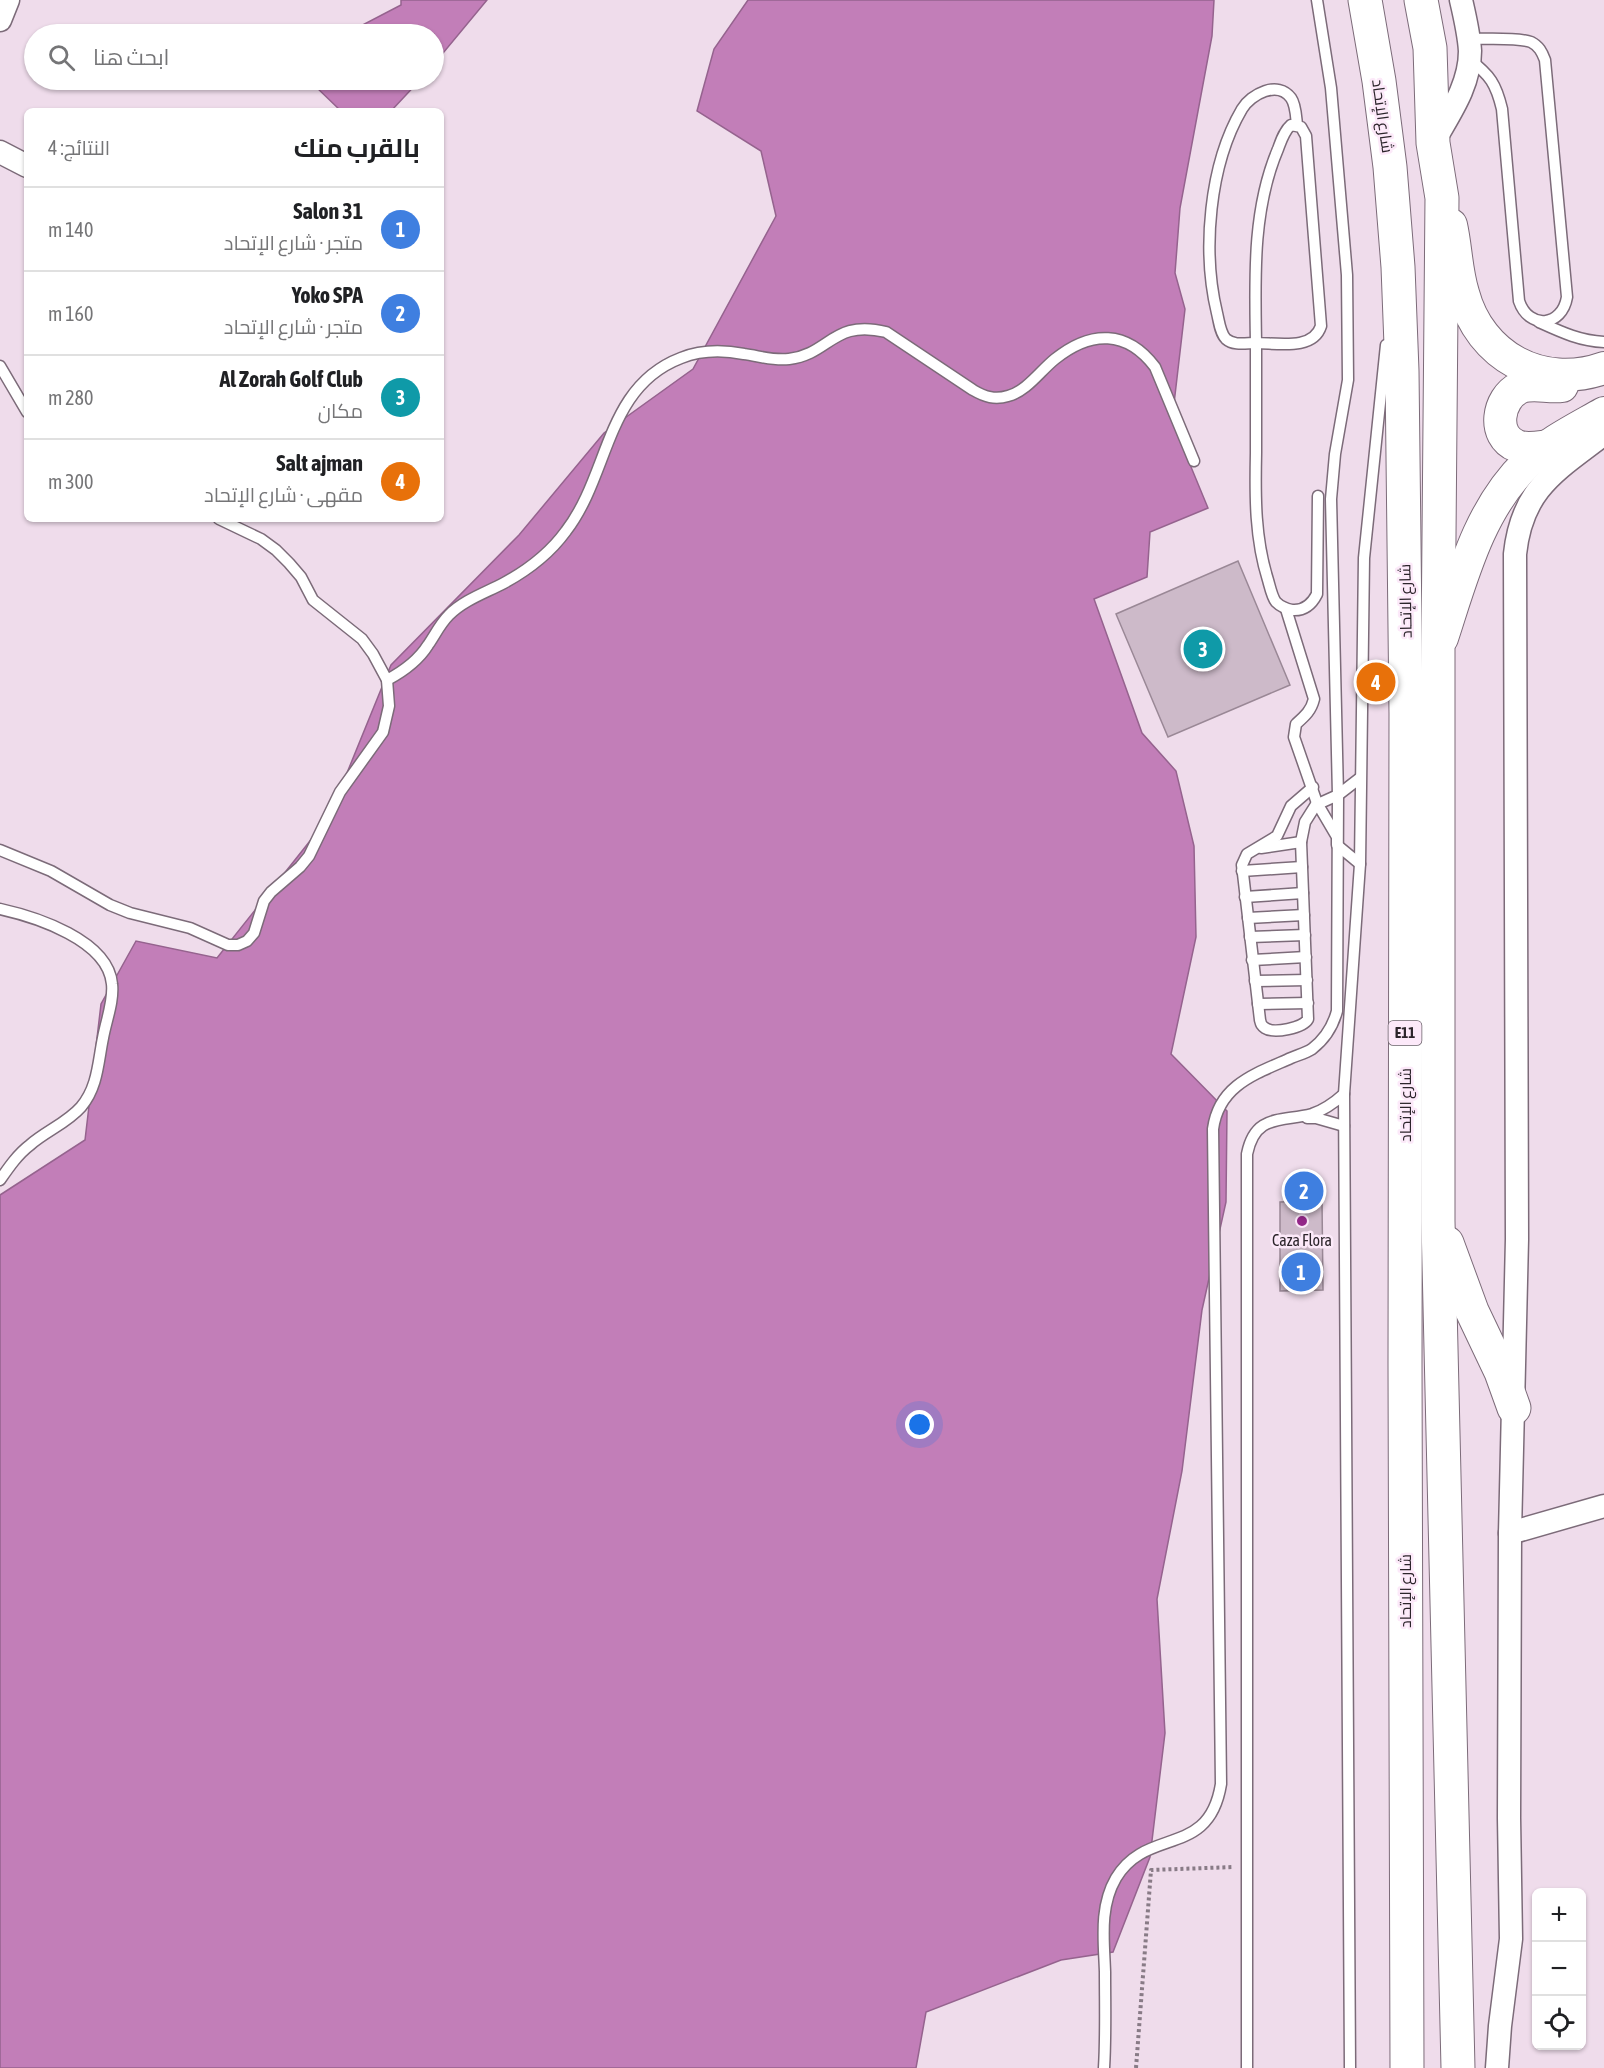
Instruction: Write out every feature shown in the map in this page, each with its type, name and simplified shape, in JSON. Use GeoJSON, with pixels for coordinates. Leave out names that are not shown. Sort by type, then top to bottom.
{"type":"FeatureCollection","features":[{"type":"Feature","properties":{"kind":"highway","name":"شارع الإتحاد"},"geometry":{"type":"LineString","coordinates":[[1365,0],[1379,81],[1390,167],[1398,267],[1402,372],[1406,713],[1407,2068]]}},
{"type":"Feature","properties":{"kind":"highway","name":"شارع الإتحاد"},"geometry":{"type":"LineString","coordinates":[[1421,0],[1430,48],[1433,143],[1442,198],[1438,648],[1438,1221],[1458,2068]]}},
{"type":"Feature","properties":{"kind":"highway"},"geometry":{"type":"LineString","coordinates":[[1438,1221],[1472,1311],[1501,1372],[1514,1408]]}},
{"type":"Feature","properties":{"kind":"street"},"geometry":{"type":"LineString","coordinates":[[0,20],[8,0]]}},
{"type":"Feature","properties":{"kind":"street"},"geometry":{"type":"LineString","coordinates":[[1433,143],[1462,90],[1469,49],[1461,0]]}},
{"type":"Feature","properties":{"kind":"street"},"geometry":{"type":"LineString","coordinates":[[0,152],[24,164]]}},
{"type":"Feature","properties":{"kind":"street"},"geometry":{"type":"LineString","coordinates":[[1442,198],[1454,235],[1463,295],[1481,334],[1495,348],[1524,368],[1552,374],[1594,371]]}},
{"type":"Feature","properties":{"kind":"street"},"geometry":{"type":"LineString","coordinates":[[1550,446],[1528,448],[1512,444],[1507,439],[1501,425],[1501,410],[1504,403],[1513,392],[1526,386],[1566,385],[1594,371]]}},
{"type":"Feature","properties":{"kind":"street"},"geometry":{"type":"LineString","coordinates":[[1438,648],[1473,546],[1496,500],[1511,479],[1529,461],[1604,413]]}},
{"type":"Feature","properties":{"kind":"street"},"geometry":{"type":"LineString","coordinates":[[1497,2068],[1511,1939],[1510,1533],[1517,1239],[1515,554],[1517,532],[1524,511],[1536,492],[1551,476],[1604,434]]}},
{"type":"Feature","properties":{"kind":"street"},"geometry":{"type":"LineString","coordinates":[[1510,1533],[1604,1506]]}},
{"type":"Feature","properties":{"kind":"lane"},"geometry":{"type":"LineString","coordinates":[[1317,0],[1331,88],[1347,274],[1348,380],[1335,454],[1331,499],[1338,795],[1337,845]]}},
{"type":"Feature","properties":{"kind":"lane"},"geometry":{"type":"LineString","coordinates":[[1469,49],[1530,42],[1542,52],[1545,60],[1567,297],[1561,314],[1545,322],[1536,321]]}},
{"type":"Feature","properties":{"kind":"lane"},"geometry":{"type":"LineString","coordinates":[[1469,49],[1488,74],[1500,100],[1522,310],[1536,321],[1571,337],[1604,342]]}},
{"type":"Feature","properties":{"kind":"lane"},"geometry":{"type":"LineString","coordinates":[[1297,125],[1294,102],[1290,96],[1280,91],[1269,90],[1257,93],[1248,100],[1224,151],[1218,173],[1210,240],[1211,274],[1216,307],[1222,334],[1226,339],[1237,344],[1256,343],[1309,341],[1319,333],[1321,326],[1305,130],[1297,125],[1291,125],[1275,155],[1260,220],[1255,279],[1256,343],[1255,505],[1257,534],[1262,562],[1271,589],[1276,601],[1286,609],[1305,608],[1313,602],[1317,594],[1318,496]]}},
{"type":"Feature","properties":{"kind":"lane"},"geometry":{"type":"LineString","coordinates":[[1350,2068],[1344,1094],[1360,864],[1364,558],[1398,267]]}},
{"type":"Feature","properties":{"kind":"lane"},"geometry":{"type":"LineString","coordinates":[[387,680],[422,655],[448,616],[461,605],[518,575],[552,548],[566,532],[588,495],[615,425],[630,396],[653,373],[697,353],[728,352],[775,360],[792,359],[808,354],[836,336],[852,329],[869,328],[885,332],[973,390],[997,399],[1021,391],[1055,359],[1083,342],[1100,338],[1116,339],[1132,345],[1145,354],[1155,368],[1194,461]]}},
{"type":"Feature","properties":{"kind":"lane"},"geometry":{"type":"LineString","coordinates":[[0,366],[24,407]]}},
{"type":"Feature","properties":{"kind":"lane"},"geometry":{"type":"LineString","coordinates":[[0,850],[51,872],[110,905],[130,913],[190,928],[228,945],[238,945],[247,941],[254,933],[264,902],[271,892],[309,856],[340,792],[383,732],[389,706],[387,680],[374,654],[362,639],[313,600],[301,577],[276,550],[261,539],[225,522]]}},
{"type":"Feature","properties":{"kind":"lane"},"geometry":{"type":"LineString","coordinates":[[1104,2068],[1106,2043],[1104,1919],[1109,1891],[1123,1869],[1141,1853],[1151,1847],[1180,1839],[1200,1827],[1215,1808],[1221,1784],[1213,1129],[1215,1118],[1223,1099],[1238,1085],[1253,1075],[1311,1050],[1329,1032],[1334,1022],[1338,999],[1337,837],[1317,803],[1294,737],[1296,724],[1307,715],[1314,699],[1286,609]]}},
{"type":"Feature","properties":{"kind":"lane"},"geometry":{"type":"LineString","coordinates":[[1313,787],[1292,806],[1277,836],[1252,850],[1243,859],[1242,871],[1261,1024],[1271,1031],[1303,1026],[1308,1019],[1300,842],[1305,822],[1317,803],[1338,795],[1360,778]]}},
{"type":"Feature","properties":{"kind":"lane"},"geometry":{"type":"LineString","coordinates":[[1252,850],[1300,842]]}},
{"type":"Feature","properties":{"kind":"lane"},"geometry":{"type":"LineString","coordinates":[[1337,845],[1360,864]]}},
{"type":"Feature","properties":{"kind":"lane"},"geometry":{"type":"LineString","coordinates":[[1242,871],[1302,867]]}},
{"type":"Feature","properties":{"kind":"lane"},"geometry":{"type":"LineString","coordinates":[[1245,897],[1303,893]]}},
{"type":"Feature","properties":{"kind":"lane"},"geometry":{"type":"LineString","coordinates":[[0,909],[38,919],[85,944],[103,961],[112,984],[112,997],[97,1078],[91,1093],[71,1117],[28,1146],[0,1180]]}},
{"type":"Feature","properties":{"kind":"lane"},"geometry":{"type":"LineString","coordinates":[[1248,918],[1304,915]]}},
{"type":"Feature","properties":{"kind":"lane"},"geometry":{"type":"LineString","coordinates":[[1250,937],[1305,935]]}},
{"type":"Feature","properties":{"kind":"lane"},"geometry":{"type":"LineString","coordinates":[[1252,960],[1306,957]]}},
{"type":"Feature","properties":{"kind":"lane"},"geometry":{"type":"LineString","coordinates":[[1255,981],[1307,980]]}},
{"type":"Feature","properties":{"kind":"lane"},"geometry":{"type":"LineString","coordinates":[[1258,1004],[1308,1003]]}},
{"type":"Feature","properties":{"kind":"lane"},"geometry":{"type":"LineString","coordinates":[[1247,2068],[1246,1154],[1250,1139],[1258,1128],[1272,1121],[1314,1113],[1332,1105],[1344,1094]]}},
{"type":"Feature","properties":{"kind":"lane"},"geometry":{"type":"LineString","coordinates":[[1294,1117],[1316,1118],[1344,1126]]}},
{"type":"Feature","properties":{"kind":"path"},"geometry":{"type":"LineString","coordinates":[[1136,2068],[1151,1870],[1247,1867]]}},
{"type":"Feature","properties":{"kind":"shaded area"},"geometry":{"type":"Polygon","coordinates":[[[401,0],[487,0],[444,52],[444,24],[364,24],[401,5],[401,0]]]}},
{"type":"Feature","properties":{"kind":"shaded area"},"geometry":{"type":"Polygon","coordinates":[[[748,0],[1214,0],[1212,36],[1180,208],[1175,273],[1185,309],[1172,421],[1208,508],[1150,532],[1147,577],[1094,599],[1142,733],[1176,771],[1194,846],[1196,937],[1171,1054],[1227,1111],[1226,1202],[1202,1310],[1182,1471],[1157,1599],[1165,1733],[1150,1857],[1113,1952],[1061,1960],[926,2012],[916,2068],[0,2068],[0,1195],[85,1140],[101,1004],[136,941],[217,958],[329,817],[391,665],[519,535],[604,433],[693,369],[776,216],[761,151],[697,111],[714,49],[748,0]]]}},
{"type":"Feature","properties":{"kind":"shaded area"},"geometry":{"type":"Polygon","coordinates":[[[319,90],[411,90],[394,108],[338,108],[319,90]]]}},
{"type":"Feature","properties":{"kind":"building"},"geometry":{"type":"Polygon","coordinates":[[[1238,561],[1290,685],[1168,737],[1116,614],[1238,561]]]}},
{"type":"Feature","properties":{"kind":"building"},"geometry":{"type":"Polygon","coordinates":[[[1322,1201],[1323,1290],[1280,1291],[1280,1202],[1322,1201]]]}},
{"type":"Feature","properties":{"kind":"place","name":"Al Zorah Golf Club"},"geometry":{"type":"Point","coordinates":[1203,649]}},
{"type":"Feature","properties":{"kind":"place","name":"Salt ajman"},"geometry":{"type":"Point","coordinates":[1376,682]}},
{"type":"Feature","properties":{"kind":"place","name":"Yoko SPA"},"geometry":{"type":"Point","coordinates":[1304,1191]}},
{"type":"Feature","properties":{"kind":"place","name":"Caza Flora"},"geometry":{"type":"Point","coordinates":[1302,1221]}},
{"type":"Feature","properties":{"kind":"place","name":"Salon 31"},"geometry":{"type":"Point","coordinates":[1301,1272]}}]}
